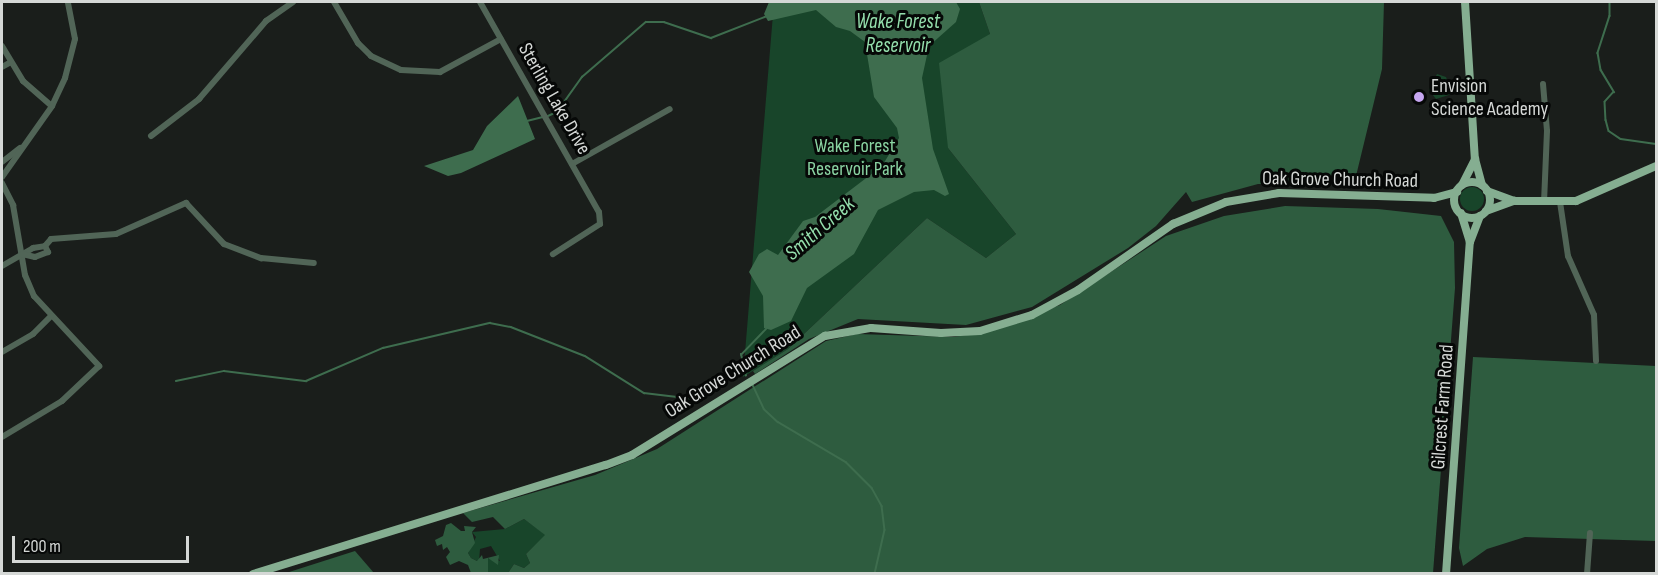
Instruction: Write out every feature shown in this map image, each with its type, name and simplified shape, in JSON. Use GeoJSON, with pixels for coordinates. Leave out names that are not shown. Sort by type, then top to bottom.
{"type":"FeatureCollection","features":[{"type":"Feature","properties":{"kind":"main road"},"geometry":{"type":"LineString","coordinates":[[1465,2],[1475,159],[1490,201],[1483,213]]}},
{"type":"Feature","properties":{"kind":"main road"},"geometry":{"type":"LineString","coordinates":[[1475,159],[1459,189],[1459,211],[1470,217],[1514,201]]}},
{"type":"Feature","properties":{"kind":"main road"},"geometry":{"type":"LineString","coordinates":[[1459,189],[1472,182],[1514,201],[1560,202],[1594,196],[1656,166]]}},
{"type":"Feature","properties":{"kind":"main road","name":"Oak Grove Church Road"},"geometry":{"type":"LineString","coordinates":[[253,573],[606,465],[632,455],[807,344],[825,336],[871,328],[941,333],[980,331],[1032,315],[1078,290],[1173,224],[1218,204],[1279,193],[1434,198],[1459,189]]}},
{"type":"Feature","properties":{"kind":"main road","name":"Oak Grove Church Road"},"geometry":{"type":"LineString","coordinates":[[1434,198],[1459,211]]}},
{"type":"Feature","properties":{"kind":"main road","name":"Gilcrest Farm Road"},"geometry":{"type":"LineString","coordinates":[[1459,211],[1470,242]]}},
{"type":"Feature","properties":{"kind":"main road","name":"Gilcrest Farm Road"},"geometry":{"type":"LineString","coordinates":[[1446,573],[1470,242],[1483,213]]}},
{"type":"Feature","properties":{"kind":"street"},"geometry":{"type":"LineString","coordinates":[[2,177],[20,148],[52,106],[65,78],[75,39],[68,2]]}},
{"type":"Feature","properties":{"kind":"street"},"geometry":{"type":"LineString","coordinates":[[151,136],[199,99],[266,21],[293,2]]}},
{"type":"Feature","properties":{"kind":"street"},"geometry":{"type":"LineString","coordinates":[[334,2],[364,49],[384,64],[401,70],[440,72],[501,39]]}},
{"type":"Feature","properties":{"kind":"street","name":"Sterling Lake Drive"},"geometry":{"type":"LineString","coordinates":[[480,2],[599,212],[600,224],[553,254]]}},
{"type":"Feature","properties":{"kind":"street"},"geometry":{"type":"LineString","coordinates":[[2,46],[28,87],[52,106]]}},
{"type":"Feature","properties":{"kind":"street"},"geometry":{"type":"LineString","coordinates":[[2,67],[11,62]]}},
{"type":"Feature","properties":{"kind":"street"},"geometry":{"type":"LineString","coordinates":[[1543,84],[1547,131],[1544,202]]}},
{"type":"Feature","properties":{"kind":"street"},"geometry":{"type":"LineString","coordinates":[[572,164],[670,109]]}},
{"type":"Feature","properties":{"kind":"street"},"geometry":{"type":"LineString","coordinates":[[2,162],[20,148]]}},
{"type":"Feature","properties":{"kind":"street"},"geometry":{"type":"LineString","coordinates":[[2,183],[13,206],[28,286],[51,316],[99,366],[62,401],[2,437]]}},
{"type":"Feature","properties":{"kind":"street"},"geometry":{"type":"LineString","coordinates":[[1560,202],[1568,256],[1594,315],[1596,361]]}},
{"type":"Feature","properties":{"kind":"street"},"geometry":{"type":"LineString","coordinates":[[2,266],[22,254],[46,254],[45,246],[51,239],[116,234],[186,203],[224,244],[261,258],[314,263]]}},
{"type":"Feature","properties":{"kind":"street"},"geometry":{"type":"LineString","coordinates":[[2,352],[33,333],[51,316]]}},
{"type":"Feature","properties":{"kind":"street"},"geometry":{"type":"LineString","coordinates":[[1587,573],[1590,533]]}},
{"type":"Feature","properties":{"kind":"green space","name":"Wake Forest Reservoir Park"},"geometry":{"type":"Polygon","coordinates":[[[774,2],[979,2],[990,34],[948,148],[1016,234],[986,258],[927,218],[788,349],[743,377],[774,2]]]}},
{"type":"Feature","properties":{"kind":"green space"},"geometry":{"type":"Polygon","coordinates":[[[1437,74],[1446,77],[1452,94],[1436,99],[1429,90],[1437,74]]]}},
{"type":"Feature","properties":{"kind":"green space"},"geometry":{"type":"Polygon","coordinates":[[[1472,187],[1481,190],[1484,199],[1481,208],[1472,211],[1463,208],[1460,199],[1463,190],[1472,187]]]}},
{"type":"Feature","properties":{"kind":"green space"},"geometry":{"type":"Polygon","coordinates":[[[524,519],[546,535],[526,554],[530,563],[524,568],[514,564],[508,573],[488,573],[488,558],[500,561],[491,546],[480,549],[479,562],[471,558],[468,553],[476,537],[472,532],[505,529],[524,519]]]}},
{"type":"Feature","properties":{"kind":"shaded area"},"geometry":{"type":"Polygon","coordinates":[[[979,2],[1384,2],[1382,69],[1356,176],[1307,184],[1258,184],[1192,202],[1186,192],[1156,226],[1128,248],[1032,307],[966,325],[858,319],[809,339],[755,374],[753,371],[788,349],[927,218],[986,258],[1016,234],[948,148],[939,63],[990,34],[979,2]]]}},
{"type":"Feature","properties":{"kind":"shaded area"},"geometry":{"type":"Polygon","coordinates":[[[1285,206],[1378,209],[1441,216],[1454,242],[1455,288],[1433,573],[508,573],[514,564],[524,568],[530,563],[526,554],[545,535],[524,519],[505,529],[493,517],[472,522],[463,513],[595,475],[657,449],[826,341],[857,334],[954,337],[986,332],[1060,305],[1166,236],[1224,216],[1285,206]]]}},
{"type":"Feature","properties":{"kind":"shaded area"},"geometry":{"type":"Polygon","coordinates":[[[1473,357],[1656,366],[1656,541],[1525,537],[1487,549],[1463,566],[1459,548],[1473,357]]]}},
{"type":"Feature","properties":{"kind":"shaded area"},"geometry":{"type":"Polygon","coordinates":[[[451,523],[461,531],[465,531],[464,526],[476,527],[472,532],[475,543],[468,553],[477,561],[482,555],[483,559],[499,555],[498,565],[488,558],[488,573],[471,573],[468,565],[459,561],[450,565],[446,557],[450,552],[447,547],[443,550],[442,544],[437,546],[435,540],[443,536],[446,525],[451,523]]]}},
{"type":"Feature","properties":{"kind":"shaded area"},"geometry":{"type":"Polygon","coordinates":[[[355,551],[374,573],[286,573],[355,551]]]}},
{"type":"Feature","properties":{"kind":"water","name":"Wake Forest Reservoir"},"geometry":{"type":"Polygon","coordinates":[[[769,2],[956,2],[960,9],[956,22],[929,46],[922,78],[933,149],[949,194],[945,196],[934,190],[914,192],[878,210],[854,254],[807,288],[791,321],[771,330],[764,328],[763,296],[749,272],[759,254],[767,249],[778,255],[803,221],[815,217],[882,166],[899,138],[897,128],[874,97],[865,42],[850,31],[836,27],[816,10],[768,21],[764,14],[769,2]]]}},
{"type":"Feature","properties":{"kind":"water"},"geometry":{"type":"Polygon","coordinates":[[[518,96],[535,139],[461,173],[448,176],[424,166],[473,150],[487,126],[518,96]]]}},
{"type":"Feature","properties":{"kind":"waterway"},"geometry":{"type":"LineString","coordinates":[[1610,2],[1610,16],[1598,53],[1601,70],[1614,92],[1605,102],[1609,131],[1621,139],[1656,144]]}},
{"type":"Feature","properties":{"kind":"waterway"},"geometry":{"type":"LineString","coordinates":[[548,116],[557,112],[582,77],[646,22],[664,22],[711,38],[765,17]]}},
{"type":"Feature","properties":{"kind":"waterway"},"geometry":{"type":"LineString","coordinates":[[527,121],[543,117]]}},
{"type":"Feature","properties":{"kind":"waterway"},"geometry":{"type":"LineString","coordinates":[[176,381],[224,371],[306,381],[383,348],[490,323],[511,327],[585,356],[644,393],[694,399],[741,367]]}},
{"type":"Feature","properties":{"kind":"waterway","name":"Smith Creek"},"geometry":{"type":"LineString","coordinates":[[746,376],[741,355],[766,329]]}},
{"type":"Feature","properties":{"kind":"waterway","name":"Smith Creek"},"geometry":{"type":"LineString","coordinates":[[753,385],[764,409],[778,422],[846,462],[872,488],[882,506],[885,530],[875,574]]}},
{"type":"Feature","properties":{"kind":"place","name":"Envision Science Academy"},"geometry":{"type":"Point","coordinates":[1419,97]}}]}
